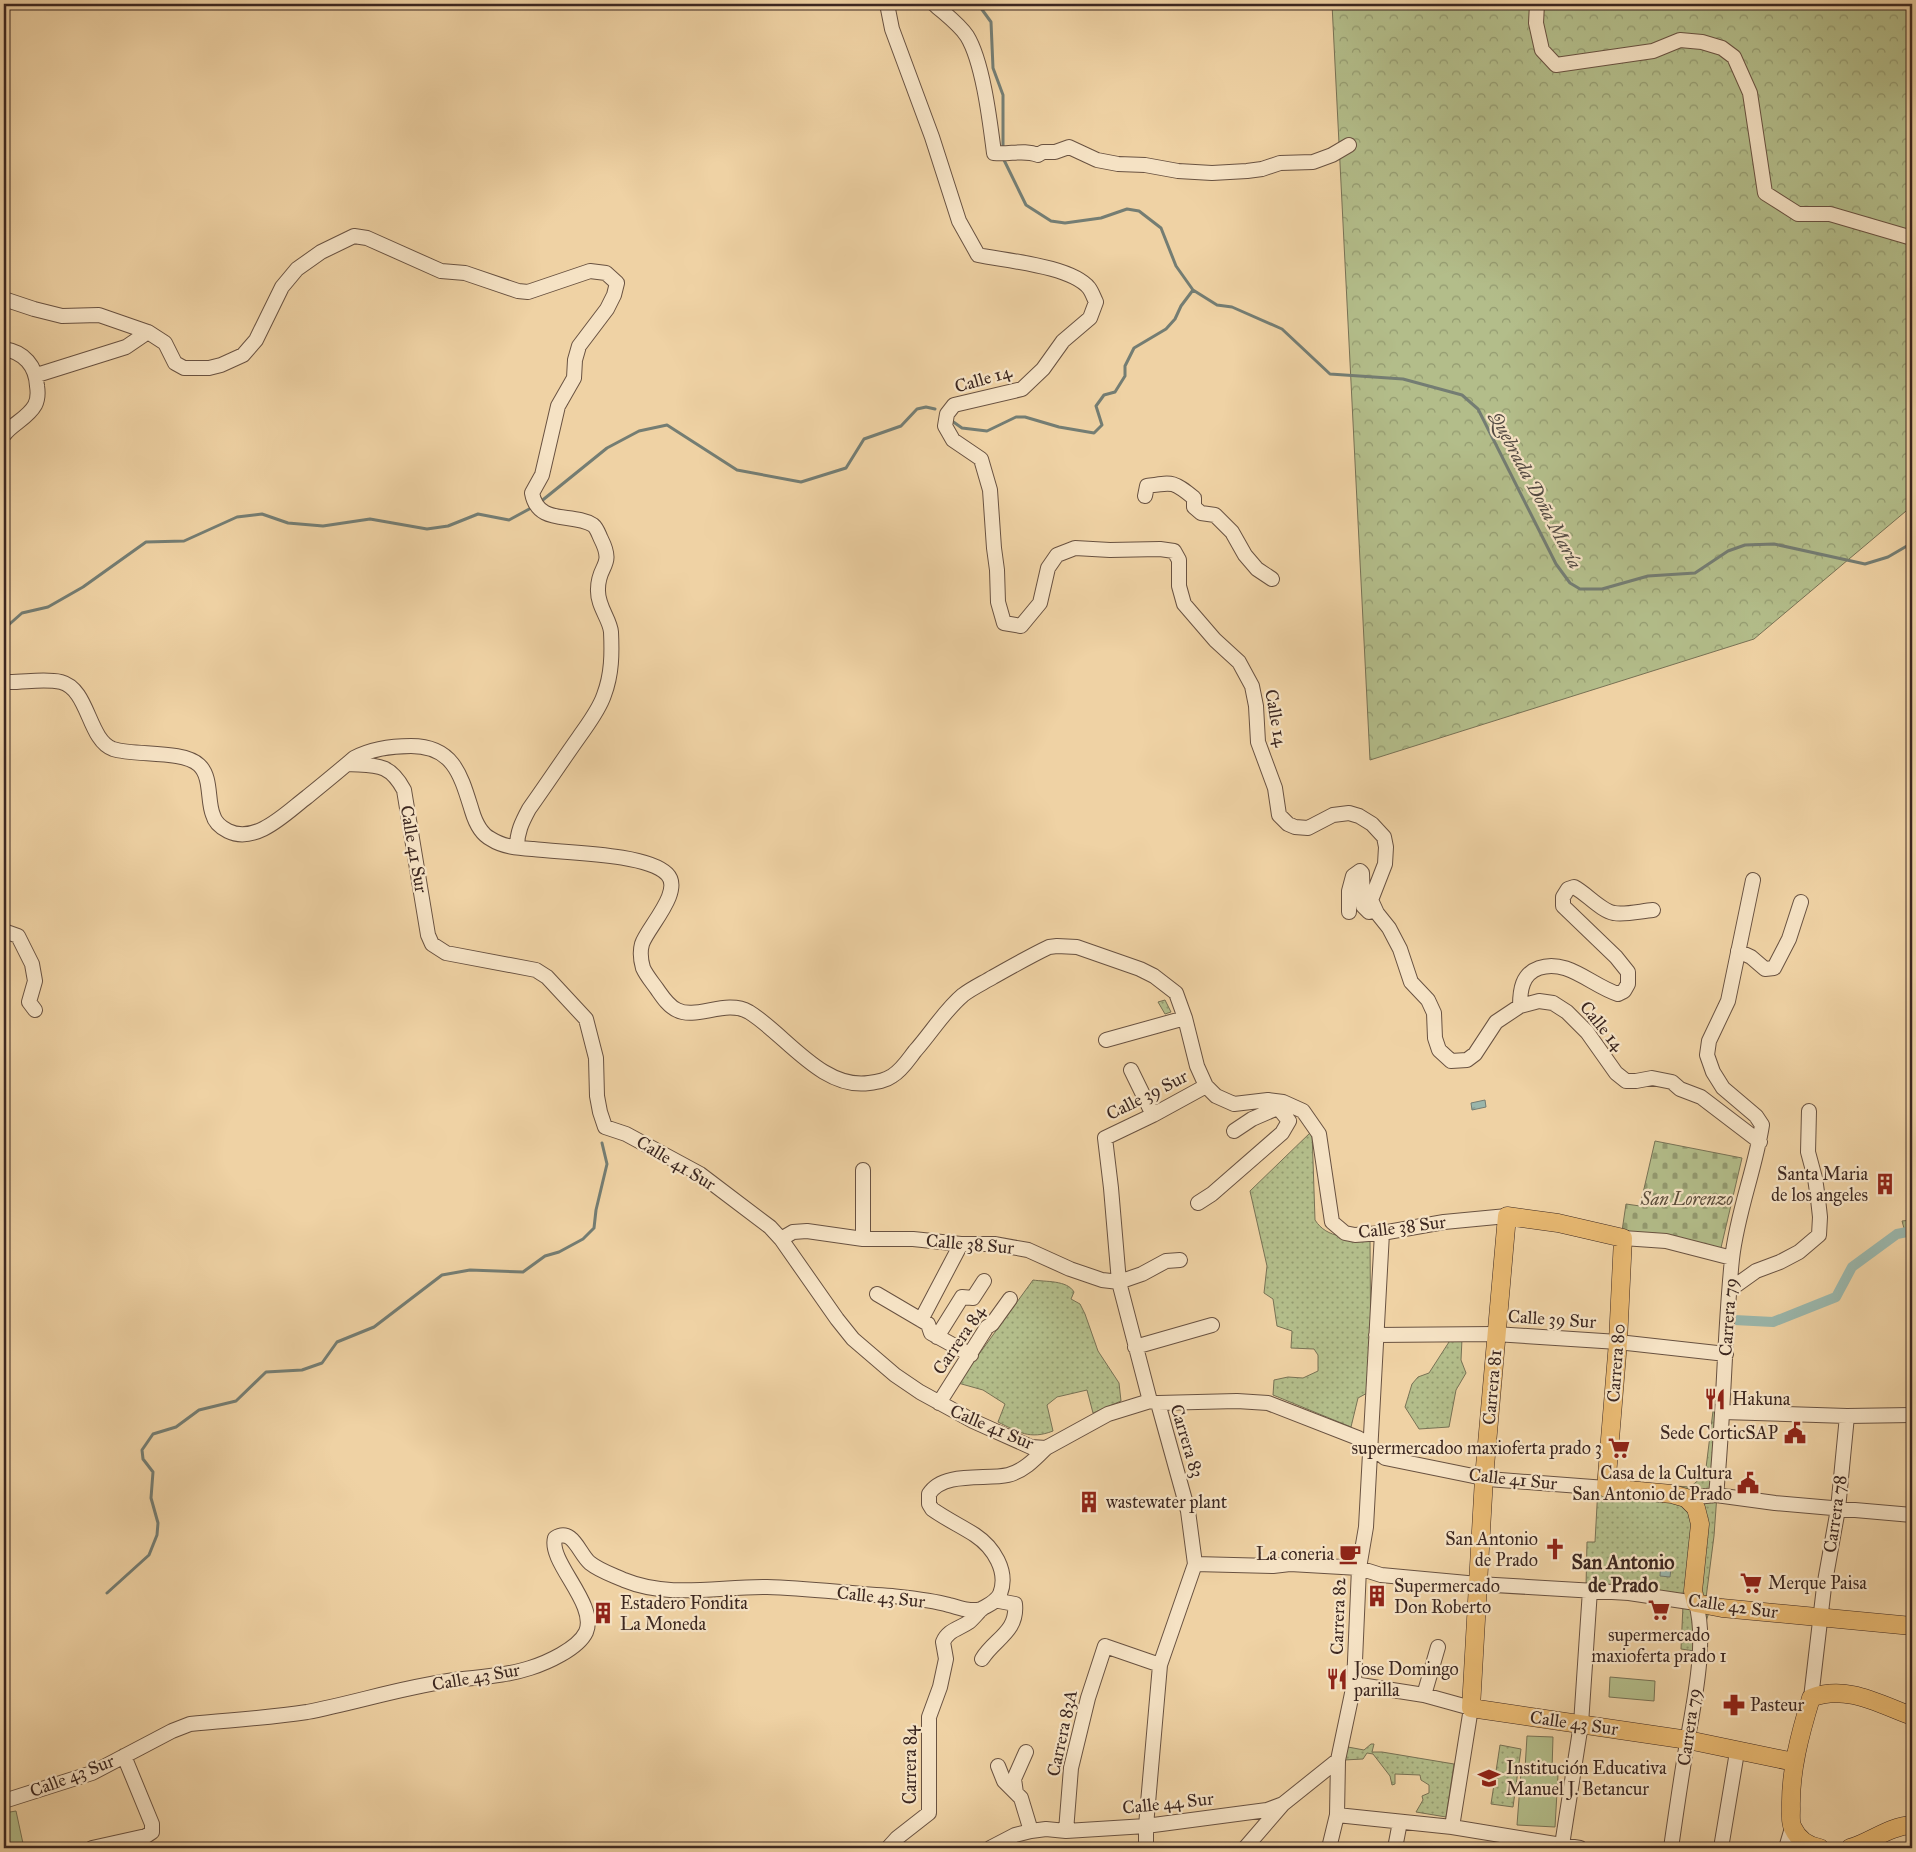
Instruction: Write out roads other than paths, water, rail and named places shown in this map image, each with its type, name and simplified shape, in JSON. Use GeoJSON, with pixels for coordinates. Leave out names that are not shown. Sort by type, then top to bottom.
{"type":"FeatureCollection","features":[{"type":"Feature","properties":{"kind":"main road","name":"Calle 38 Sur"},"geometry":{"type":"LineString","coordinates":[[1507,1216],[1558,1223],[1623,1238]]}},
{"type":"Feature","properties":{"kind":"main road","name":"Carrera 81"},"geometry":{"type":"LineString","coordinates":[[1470,1708],[1484,1478],[1507,1216]]}},
{"type":"Feature","properties":{"kind":"main road","name":"Carrera 80"},"geometry":{"type":"LineString","coordinates":[[1606,1488],[1618,1342],[1623,1238]]}},
{"type":"Feature","properties":{"kind":"main road","name":"Calle 41 Sur"},"geometry":{"type":"LineString","coordinates":[[1606,1488],[1649,1491],[1686,1498]]}},
{"type":"Feature","properties":{"kind":"main road"},"geometry":{"type":"LineString","coordinates":[[1686,1498],[1696,1508],[1700,1516]]}},
{"type":"Feature","properties":{"kind":"main road","name":"Carrera 79"},"geometry":{"type":"LineString","coordinates":[[1696,1602],[1693,1591],[1700,1516]]}},
{"type":"Feature","properties":{"kind":"main road","name":"Calle 42 Sur"},"geometry":{"type":"LineString","coordinates":[[1696,1602],[1722,1608],[1912,1624]]}},
{"type":"Feature","properties":{"kind":"main road"},"geometry":{"type":"LineString","coordinates":[[1811,1698],[1824,1693],[1840,1692],[1861,1697],[1912,1716]]}},
{"type":"Feature","properties":{"kind":"main road","name":"Carrera 78"},"geometry":{"type":"LineString","coordinates":[[1800,1847],[1792,1828],[1790,1792],[1794,1762],[1811,1698]]}},
{"type":"Feature","properties":{"kind":"main road","name":"Calle 43 Sur"},"geometry":{"type":"LineString","coordinates":[[1470,1708],[1688,1740],[1737,1752],[1794,1762]]}},
{"type":"Feature","properties":{"kind":"main road"},"geometry":{"type":"LineString","coordinates":[[1850,1848],[1866,1843],[1895,1828],[1912,1824]]}},
{"type":"Feature","properties":{"kind":"street","name":"Calle 14"},"geometry":{"type":"LineString","coordinates":[[887,4],[892,30],[932,137],[958,221],[978,255],[1043,266],[1063,273],[1089,288],[1096,302],[1090,318],[1064,341],[1043,369],[1022,389],[954,405],[946,414],[945,426],[953,440],[981,459],[990,490],[998,602],[1004,623],[1021,626],[1040,602],[1048,568],[1057,555],[1075,548],[1110,550],[1160,549],[1174,551],[1179,560],[1179,586],[1184,604],[1215,640],[1240,662],[1252,686],[1256,706],[1258,742],[1275,788],[1279,815],[1288,824],[1295,827],[1308,828],[1333,815],[1349,813],[1359,816],[1372,824],[1384,837],[1386,847],[1384,864],[1371,900],[1400,949],[1411,982],[1428,1000],[1434,1014],[1435,1038],[1439,1050],[1451,1060],[1467,1060],[1475,1054],[1496,1022],[1520,1006],[1538,1001],[1547,1001],[1561,1006],[1587,1032],[1616,1073],[1626,1081],[1652,1078],[1672,1082],[1680,1089],[1701,1097],[1742,1126],[1760,1142]]}},
{"type":"Feature","properties":{"kind":"street"},"geometry":{"type":"LineString","coordinates":[[934,4],[967,36],[975,54],[994,153],[1025,152],[1038,155],[1043,152],[1055,152],[1069,147],[1097,160],[1118,164],[1145,164],[1178,171],[1212,173],[1262,169],[1280,163],[1313,162],[1332,155],[1349,145]]}},
{"type":"Feature","properties":{"kind":"street"},"geometry":{"type":"LineString","coordinates":[[1537,4],[1536,24],[1542,50],[1556,64],[1653,51],[1680,40],[1702,42],[1722,48],[1734,57],[1750,93],[1765,193],[1798,214],[1830,214],[1912,238]]}},
{"type":"Feature","properties":{"kind":"street"},"geometry":{"type":"LineString","coordinates":[[4,299],[62,316],[99,315],[148,332],[165,343],[175,363],[184,368],[208,368],[221,365],[242,355],[256,340],[282,287],[297,269],[321,252],[354,236],[367,238],[441,270],[464,273],[518,291],[528,292],[590,272],[606,273],[617,283],[614,295],[607,309],[579,346],[575,360],[574,378],[558,406],[542,475],[532,494],[533,503],[537,509],[550,515],[582,520],[593,526],[602,540],[608,558],[598,588],[600,605],[611,628],[611,667],[604,696],[592,718],[529,809],[521,824],[517,837],[517,848]]}},
{"type":"Feature","properties":{"kind":"street"},"geometry":{"type":"LineString","coordinates":[[37,375],[126,346],[148,332]]}},
{"type":"Feature","properties":{"kind":"street"},"geometry":{"type":"LineString","coordinates":[[4,349],[23,356],[31,363],[37,375],[38,396],[35,406],[4,435]]}},
{"type":"Feature","properties":{"kind":"street"},"geometry":{"type":"LineString","coordinates":[[1145,496],[1147,486],[1172,483],[1186,491],[1195,499],[1194,507],[1201,513],[1215,515],[1232,532],[1245,555],[1257,569],[1272,579]]}},
{"type":"Feature","properties":{"kind":"street"},"geometry":{"type":"LineString","coordinates":[[4,682],[39,680],[63,683],[74,689],[91,722],[104,743],[109,747],[128,752],[175,756],[200,765],[209,786],[212,816],[221,828],[241,836],[260,830],[285,816],[347,764],[364,753],[392,748],[421,746],[442,753],[452,762],[457,770],[475,820],[488,838],[517,848],[624,858],[649,863],[665,872],[672,880],[668,896],[662,914],[644,940],[641,954],[646,973],[667,1002],[675,1009],[686,1012],[733,1008],[747,1011],[804,1058],[831,1076],[856,1084],[882,1081],[893,1076],[906,1063],[956,1001],[965,993],[1049,947],[1057,946],[1077,947],[1140,969],[1154,976],[1176,993],[1185,1018],[1197,1066],[1206,1086]]}},
{"type":"Feature","properties":{"kind":"street","name":"Calle 41 Sur"},"geometry":{"type":"LineString","coordinates":[[347,764],[377,766],[387,769],[393,773],[404,790],[427,930],[432,944],[446,954],[536,970],[547,977],[586,1019],[596,1058],[600,1112],[605,1127],[626,1134],[700,1174],[770,1227],[781,1239],[837,1319],[853,1338],[895,1375],[939,1403],[1031,1447],[1046,1448],[1108,1414],[1154,1402],[1237,1401],[1268,1403],[1358,1438],[1371,1446],[1384,1458],[1484,1478],[1606,1488]]}},
{"type":"Feature","properties":{"kind":"street"},"geometry":{"type":"LineString","coordinates":[[1349,912],[1349,891],[1353,876],[1360,871],[1362,873],[1363,906],[1367,912],[1377,913]]}},
{"type":"Feature","properties":{"kind":"street"},"geometry":{"type":"LineString","coordinates":[[1753,880],[1728,1001],[1709,1041],[1707,1055],[1713,1072],[1723,1088],[1756,1116],[1762,1125],[1760,1142]]}},
{"type":"Feature","properties":{"kind":"street"},"geometry":{"type":"LineString","coordinates":[[1520,1006],[1520,990],[1526,975],[1547,965],[1563,967],[1606,991],[1618,994],[1624,991],[1628,984],[1628,972],[1616,957],[1563,906],[1568,888],[1574,887],[1583,891],[1606,910],[1613,913],[1653,910]]}},
{"type":"Feature","properties":{"kind":"street"},"geometry":{"type":"LineString","coordinates":[[1738,951],[1765,969],[1774,968],[1789,939],[1801,902]]}},
{"type":"Feature","properties":{"kind":"street"},"geometry":{"type":"LineString","coordinates":[[4,931],[18,936],[32,964],[35,981],[29,1002],[35,1010]]}},
{"type":"Feature","properties":{"kind":"street"},"geometry":{"type":"LineString","coordinates":[[1106,1040],[1185,1018]]}},
{"type":"Feature","properties":{"kind":"street"},"geometry":{"type":"LineString","coordinates":[[1131,1070],[1153,1115]]}},
{"type":"Feature","properties":{"kind":"street","name":"Calle 38 Sur"},"geometry":{"type":"LineString","coordinates":[[1206,1086],[1216,1096],[1234,1104],[1268,1100],[1303,1111],[1320,1134],[1332,1222],[1345,1233],[1355,1235],[1382,1233],[1444,1222],[1507,1216]]}},
{"type":"Feature","properties":{"kind":"street","name":"Calle 39 Sur"},"geometry":{"type":"LineString","coordinates":[[1105,1138],[1153,1115],[1206,1086]]}},
{"type":"Feature","properties":{"kind":"street"},"geometry":{"type":"LineString","coordinates":[[1234,1131],[1252,1119],[1282,1104]]}},
{"type":"Feature","properties":{"kind":"street"},"geometry":{"type":"LineString","coordinates":[[1198,1203],[1212,1194],[1282,1133],[1289,1121],[1280,1110],[1282,1104]]}},
{"type":"Feature","properties":{"kind":"street"},"geometry":{"type":"LineString","coordinates":[[1730,1287],[1735,1286],[1756,1271],[1799,1252],[1819,1235],[1820,1217],[1815,1178],[1808,1152],[1809,1111]]}},
{"type":"Feature","properties":{"kind":"street","name":"Carrera 83"},"geometry":{"type":"LineString","coordinates":[[1105,1138],[1119,1282],[1135,1347],[1188,1511],[1195,1564],[1160,1665],[1146,1826],[1146,1848]]}},
{"type":"Feature","properties":{"kind":"street","name":"Carrera 79"},"geometry":{"type":"LineString","coordinates":[[1700,1516],[1712,1496],[1723,1412],[1732,1258],[1737,1230],[1760,1142]]}},
{"type":"Feature","properties":{"kind":"street"},"geometry":{"type":"LineString","coordinates":[[863,1170],[863,1239]]}},
{"type":"Feature","properties":{"kind":"street","name":"Calle 38 Sur"},"geometry":{"type":"LineString","coordinates":[[781,1239],[793,1232],[807,1231],[863,1239],[994,1244],[1028,1250],[1062,1266],[1102,1280],[1119,1282]]}},
{"type":"Feature","properties":{"kind":"street","name":"Carrera 82"},"geometry":{"type":"LineString","coordinates":[[1328,1848],[1337,1814],[1338,1760],[1354,1684],[1359,1568],[1366,1527],[1382,1233]]}},
{"type":"Feature","properties":{"kind":"street","name":"Calle 38 Sur"},"geometry":{"type":"LineString","coordinates":[[1623,1238],[1666,1241],[1732,1258]]}},
{"type":"Feature","properties":{"kind":"street"},"geometry":{"type":"LineString","coordinates":[[921,1320],[962,1244]]}},
{"type":"Feature","properties":{"kind":"street"},"geometry":{"type":"LineString","coordinates":[[1119,1282],[1142,1274],[1166,1261],[1180,1260]]}},
{"type":"Feature","properties":{"kind":"street"},"geometry":{"type":"LineString","coordinates":[[937,1337],[962,1297],[973,1298],[984,1281]]}},
{"type":"Feature","properties":{"kind":"street"},"geometry":{"type":"LineString","coordinates":[[877,1294],[928,1324],[931,1333],[937,1337],[970,1355]]}},
{"type":"Feature","properties":{"kind":"street","name":"Carrera 84"},"geometry":{"type":"LineString","coordinates":[[939,1403],[987,1327],[992,1324],[1010,1299]]}},
{"type":"Feature","properties":{"kind":"street"},"geometry":{"type":"LineString","coordinates":[[1135,1347],[1212,1325]]}},
{"type":"Feature","properties":{"kind":"street","name":"Calle 39 Sur"},"geometry":{"type":"LineString","coordinates":[[1376,1335],[1497,1334],[1618,1342],[1726,1354]]}},
{"type":"Feature","properties":{"kind":"street"},"geometry":{"type":"LineString","coordinates":[[1723,1412],[1847,1416],[1912,1415]]}},
{"type":"Feature","properties":{"kind":"street","name":"Carrera 78"},"geometry":{"type":"LineString","coordinates":[[1811,1698],[1820,1617],[1838,1509],[1847,1416]]}},
{"type":"Feature","properties":{"kind":"street"},"geometry":{"type":"LineString","coordinates":[[982,1659],[986,1652],[1008,1631],[1016,1604],[998,1601],[996,1598],[1000,1594],[1002,1575],[997,1559],[988,1546],[976,1536],[932,1508],[929,1504],[929,1498],[932,1490],[940,1485],[959,1479],[1009,1474],[1030,1464],[1046,1448]]}},
{"type":"Feature","properties":{"kind":"street","name":"Calle 41 Sur"},"geometry":{"type":"LineString","coordinates":[[1686,1498],[1712,1496],[1912,1515]]}},
{"type":"Feature","properties":{"kind":"street","name":"Calle 43 Sur"},"geometry":{"type":"LineString","coordinates":[[4,1801],[92,1773],[172,1731],[190,1724],[307,1712],[448,1681],[489,1678],[528,1669],[553,1659],[576,1644],[586,1632],[588,1620],[572,1581],[554,1550],[554,1538],[560,1535],[566,1535],[571,1539],[588,1562],[600,1570],[635,1584],[652,1588],[685,1590],[788,1588],[900,1597],[948,1604],[964,1611],[982,1609]]}},
{"type":"Feature","properties":{"kind":"street","name":"Calle 42 Sur"},"geometry":{"type":"LineString","coordinates":[[1195,1564],[1273,1566],[1290,1564],[1359,1568],[1382,1575],[1477,1584],[1590,1590],[1675,1598],[1696,1602]]}},
{"type":"Feature","properties":{"kind":"street"},"geometry":{"type":"LineString","coordinates":[[1562,1845],[1581,1724],[1590,1590]]}},
{"type":"Feature","properties":{"kind":"street","name":"Carrera 84"},"geometry":{"type":"LineString","coordinates":[[888,1848],[897,1838],[929,1813],[929,1717],[940,1687],[946,1659],[943,1642],[948,1633],[969,1622],[982,1609],[993,1604],[996,1598]]}},
{"type":"Feature","properties":{"kind":"street","name":"Carrera 79"},"geometry":{"type":"LineString","coordinates":[[1671,1848],[1688,1740],[1699,1652],[1700,1623],[1696,1602]]}},
{"type":"Feature","properties":{"kind":"street","name":"Carrera 83A"},"geometry":{"type":"LineString","coordinates":[[1066,1830],[1071,1768],[1088,1698],[1105,1646],[1160,1665]]}},
{"type":"Feature","properties":{"kind":"street"},"geometry":{"type":"LineString","coordinates":[[1424,1695],[1438,1647]]}},
{"type":"Feature","properties":{"kind":"street","name":"Calle 43 Sur"},"geometry":{"type":"LineString","coordinates":[[1354,1684],[1424,1695],[1470,1708]]}},
{"type":"Feature","properties":{"kind":"street","name":"Carrera 81"},"geometry":{"type":"LineString","coordinates":[[1452,1827],[1470,1708]]}},
{"type":"Feature","properties":{"kind":"street"},"geometry":{"type":"LineString","coordinates":[[1016,1793],[1014,1779],[1026,1752]]}},
{"type":"Feature","properties":{"kind":"street"},"geometry":{"type":"LineString","coordinates":[[1721,1848],[1737,1752]]}},
{"type":"Feature","properties":{"kind":"street"},"geometry":{"type":"LineString","coordinates":[[92,1848],[142,1838],[150,1835],[152,1832],[152,1824],[124,1756]]}},
{"type":"Feature","properties":{"kind":"street","name":"Calle 44 Sur"},"geometry":{"type":"LineString","coordinates":[[990,1848],[1015,1835],[1031,1831],[1146,1826],[1267,1810],[1283,1804],[1338,1760]]}},
{"type":"Feature","properties":{"kind":"street"},"geometry":{"type":"LineString","coordinates":[[998,1766],[1004,1781],[1021,1798],[1031,1831]]}},
{"type":"Feature","properties":{"kind":"street"},"geometry":{"type":"LineString","coordinates":[[1245,1848],[1283,1804]]}},
{"type":"Feature","properties":{"kind":"street"},"geometry":{"type":"LineString","coordinates":[[1337,1814],[1452,1827],[1580,1848]]}},
{"type":"Feature","properties":{"kind":"street"},"geometry":{"type":"LineString","coordinates":[[1394,1848],[1400,1822]]}},
{"type":"Feature","properties":{"kind":"water"},"geometry":{"type":"Polygon","coordinates":[[[1485,1100],[1486,1107],[1472,1110],[1471,1103],[1485,1100]]]}},
{"type":"Feature","properties":{"kind":"water"},"geometry":{"type":"Polygon","coordinates":[[[1661,1560],[1672,1561],[1670,1577],[1660,1576],[1661,1560]]]}},
{"type":"Feature","properties":{"kind":"waterway","name":"Quebrada Doña María"},"geometry":{"type":"LineString","coordinates":[[978,4],[991,22],[993,68],[1003,95],[1003,149]]}},
{"type":"Feature","properties":{"kind":"waterway","name":"Quebrada Doña María"},"geometry":{"type":"LineString","coordinates":[[1003,158],[1026,205],[1051,221],[1065,223],[1101,218],[1127,209],[1139,211],[1161,228],[1176,266],[1193,290],[1217,305],[1232,307],[1282,329],[1330,374],[1403,379],[1462,395],[1478,409],[1556,564],[1570,583],[1580,589],[1602,589],[1648,576],[1695,573],[1728,551],[1745,545],[1774,544],[1865,564],[1888,557],[1912,543]]}},
{"type":"Feature","properties":{"kind":"waterway"},"geometry":{"type":"LineString","coordinates":[[952,421],[962,428],[987,431],[1016,417],[1025,417],[1059,427],[1094,433],[1102,425],[1096,406],[1104,395],[1115,392],[1125,376],[1125,366],[1134,348],[1166,329],[1175,319],[1181,306],[1193,290]]}},
{"type":"Feature","properties":{"kind":"waterway"},"geometry":{"type":"LineString","coordinates":[[539,503],[607,448],[639,431],[667,425],[737,470],[801,482],[846,468],[864,439],[901,426],[917,409],[926,407],[935,409]]}},
{"type":"Feature","properties":{"kind":"waterway"},"geometry":{"type":"LineString","coordinates":[[4,629],[22,613],[48,607],[83,587],[146,542],[184,541],[237,517],[262,514],[288,523],[323,526],[370,519],[427,529],[448,526],[478,514],[509,520],[533,507]]}},
{"type":"Feature","properties":{"kind":"waterway"},"geometry":{"type":"LineString","coordinates":[[107,1593],[149,1555],[157,1535],[158,1523],[151,1498],[153,1472],[143,1459],[142,1450],[153,1434],[176,1427],[199,1410],[236,1401],[266,1372],[302,1370],[322,1363],[337,1342],[374,1327],[442,1275],[470,1270],[523,1272],[545,1256],[559,1252],[583,1239],[594,1228],[596,1210],[607,1164],[602,1143]]}},
{"type":"Feature","properties":{"kind":"waterway"},"geometry":{"type":"LineString","coordinates":[[1734,1320],[1773,1322],[1836,1297],[1852,1267],[1897,1234],[1912,1231]]}},
{"type":"Feature","properties":{"kind":"place","name":"Santa Maria de los angeles"},"geometry":{"type":"Point","coordinates":[1885,1184]}},
{"type":"Feature","properties":{"kind":"place","name":"Hakuna"},"geometry":{"type":"Point","coordinates":[1715,1399]}},
{"type":"Feature","properties":{"kind":"place","name":"Sede CorticSAP"},"geometry":{"type":"Point","coordinates":[1795,1433]}},
{"type":"Feature","properties":{"kind":"place","name":"supermercadoo maxioferta prado 3"},"geometry":{"type":"Point","coordinates":[1619,1448]}},
{"type":"Feature","properties":{"kind":"place","name":"Casa de la Cultura San Antonio de Prado"},"geometry":{"type":"Point","coordinates":[1748,1483]}},
{"type":"Feature","properties":{"kind":"place","name":"wastewater plant"},"geometry":{"type":"Point","coordinates":[1089,1502]}},
{"type":"Feature","properties":{"kind":"place","name":"San Antonio de Prado"},"geometry":{"type":"Point","coordinates":[1555,1549]}},
{"type":"Feature","properties":{"kind":"place","name":"La coneria"},"geometry":{"type":"Point","coordinates":[1350,1554]}},
{"type":"Feature","properties":{"kind":"place","name":"Merque Paisa"},"geometry":{"type":"Point","coordinates":[1751,1583]}},
{"type":"Feature","properties":{"kind":"place","name":"Supermercado Don Roberto"},"geometry":{"type":"Point","coordinates":[1377,1596]}},
{"type":"Feature","properties":{"kind":"place","name":"supermercado maxioferta prado 1"},"geometry":{"type":"Point","coordinates":[1659,1610]}},
{"type":"Feature","properties":{"kind":"place","name":"Estadero Fondita La Moneda"},"geometry":{"type":"Point","coordinates":[603,1613]}},
{"type":"Feature","properties":{"kind":"place","name":"Jose Domingo parilla"},"geometry":{"type":"Point","coordinates":[1337,1679]}},
{"type":"Feature","properties":{"kind":"place","name":"Pasteur"},"geometry":{"type":"Point","coordinates":[1734,1705]}},
{"type":"Feature","properties":{"kind":"place","name":"Institución Educativa Manuel J. Betancur"},"geometry":{"type":"Point","coordinates":[1489,1778]}},
{"type":"Feature","properties":{"kind":"district","name":"San Antonio de Prado"},"geometry":{"type":"Point","coordinates":[1623,1574]}},
{"type":"Feature","properties":{"kind":"park label","name":"San Lorenzo"},"geometry":{"type":"Point","coordinates":[1687,1199]}}]}
